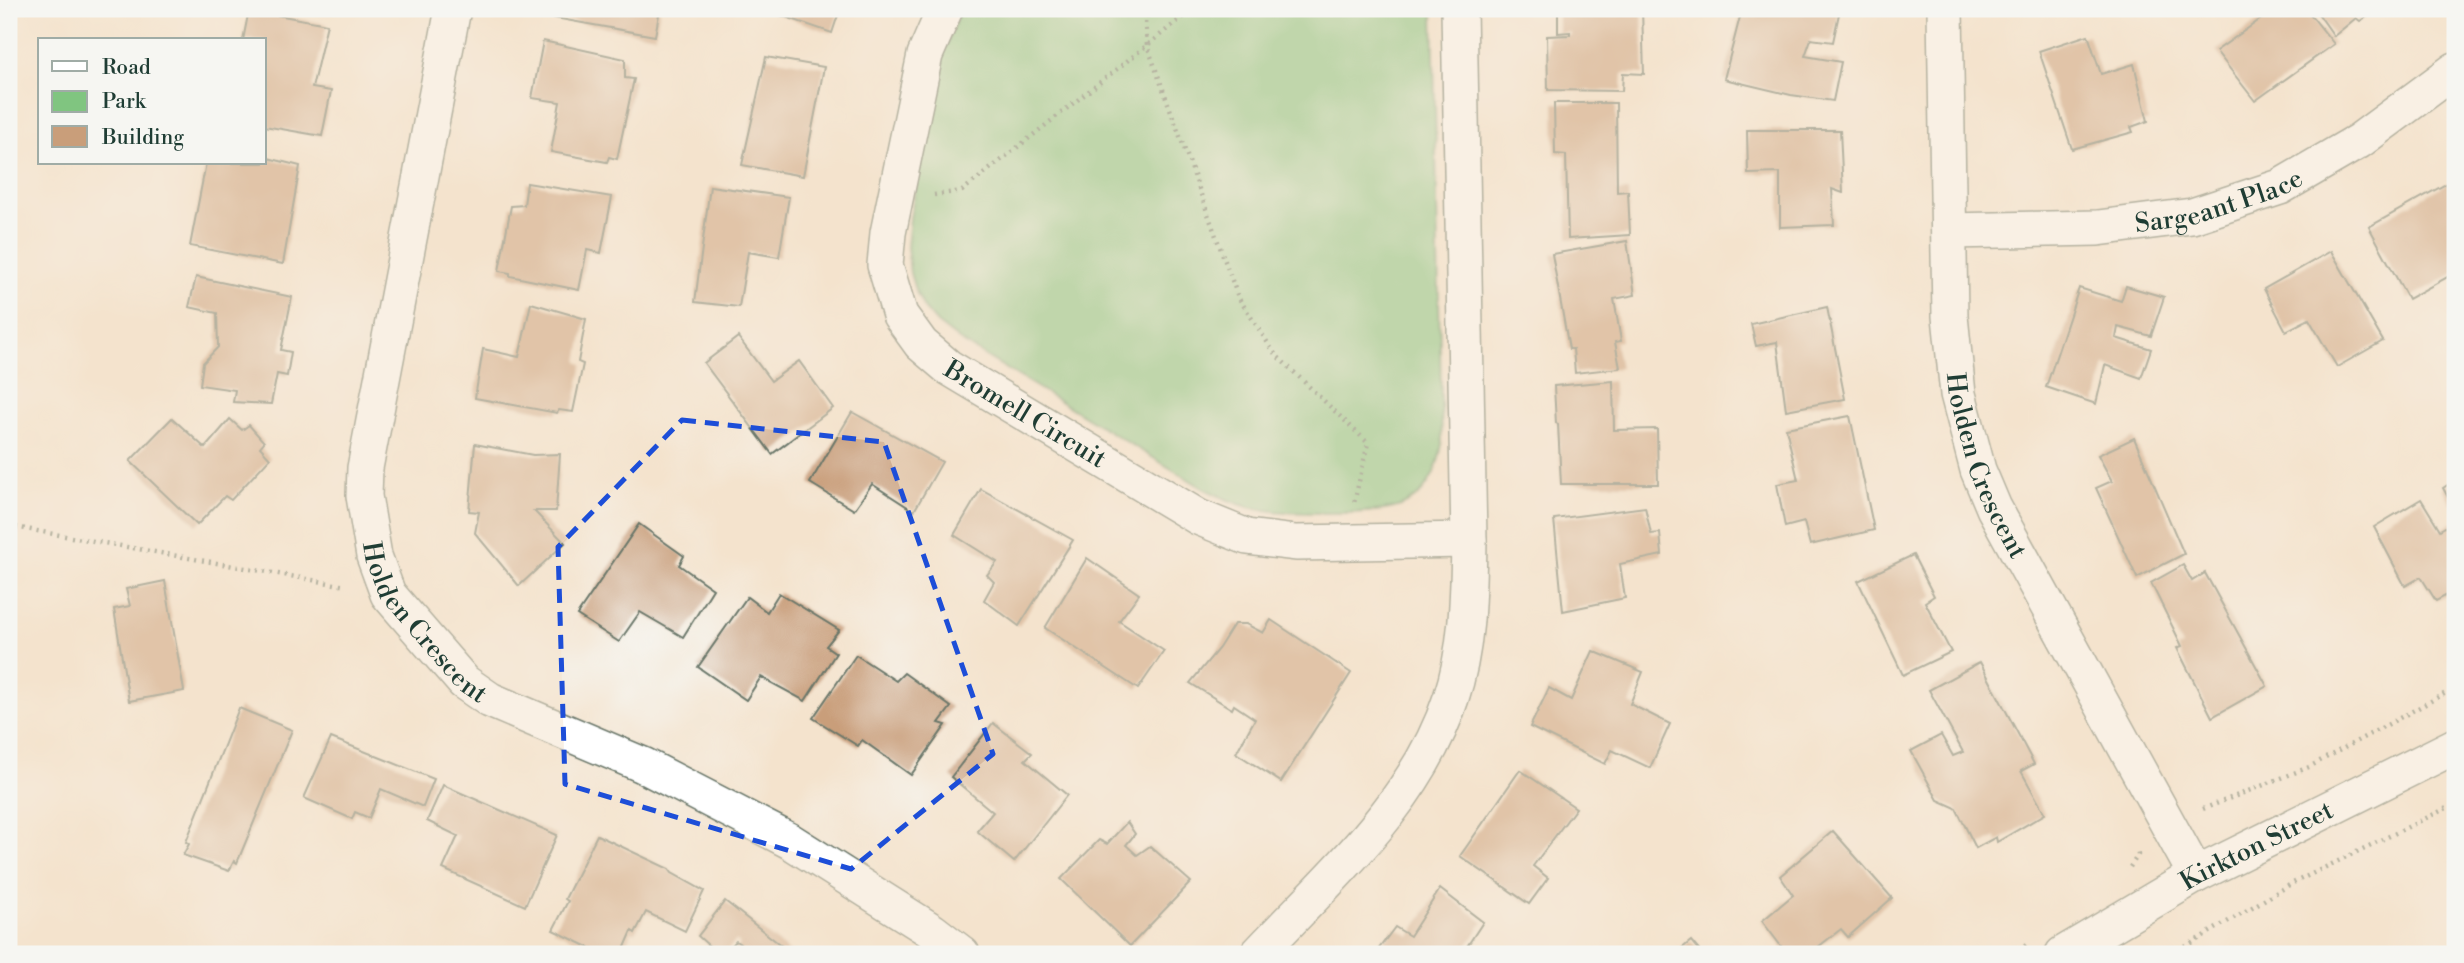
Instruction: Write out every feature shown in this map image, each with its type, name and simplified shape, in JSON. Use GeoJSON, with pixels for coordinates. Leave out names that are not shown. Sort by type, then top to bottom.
{"type":"FeatureCollection","features":[{"type":"Feature","properties":{"kind":"street","name":"Holden Crescent"},"geometry":{"type":"LineString","coordinates":[[453,9],[365,468],[364,496],[374,556],[388,594],[464,682],[491,700],[643,765],[790,841],[932,931],[962,954]]}},
{"type":"Feature","properties":{"kind":"street","name":"Bromell Circuit"},"geometry":{"type":"LineString","coordinates":[[945,9],[925,55],[895,201],[885,265],[900,315],[921,344],[948,367],[1198,517],[1247,537],[1296,543],[1469,540]]}},
{"type":"Feature","properties":{"kind":"street"},"geometry":{"type":"LineString","coordinates":[[1258,954],[1372,832],[1419,770],[1451,698],[1468,618],[1469,540],[1459,9]]}},
{"type":"Feature","properties":{"kind":"street","name":"Holden Crescent"},"geometry":{"type":"LineString","coordinates":[[1945,9],[1950,316],[1958,394],[1979,470],[1994,508],[2196,875]]}},
{"type":"Feature","properties":{"kind":"street","name":"Sargeant Place"},"geometry":{"type":"LineString","coordinates":[[1949,231],[2098,228],[2192,216],[2280,187],[2359,141],[2455,70]]}},
{"type":"Feature","properties":{"kind":"street","name":"Kirkton Street"},"geometry":{"type":"LineString","coordinates":[[2063,954],[2196,875],[2455,746]]}},
{"type":"Feature","properties":{"kind":"path"},"geometry":{"type":"LineString","coordinates":[[1150,9],[1145,20],[1147,45],[1238,297],[1275,354],[1368,443],[1346,542]]}},
{"type":"Feature","properties":{"kind":"path"},"geometry":{"type":"LineString","coordinates":[[895,201],[962,191],[1193,9]]}},
{"type":"Feature","properties":{"kind":"path"},"geometry":{"type":"LineString","coordinates":[[9,526],[388,594]]}},
{"type":"Feature","properties":{"kind":"path"},"geometry":{"type":"LineString","coordinates":[[2196,801],[2203,809],[2309,767],[2455,688]]}},
{"type":"Feature","properties":{"kind":"path"},"geometry":{"type":"LineString","coordinates":[[2173,954],[2291,884],[2455,804]]}},
{"type":"Feature","properties":{"kind":"highlighted area"},"geometry":{"type":"Polygon","coordinates":[[[682,420],[884,442],[993,754],[851,869],[565,784],[558,547],[682,420]]]}},
{"type":"Feature","properties":{"kind":"green space"},"geometry":{"type":"Polygon","coordinates":[[[960,9],[1433,9],[1442,444],[1438,463],[1419,494],[1392,509],[1355,512],[1272,511],[1237,503],[1203,488],[959,340],[937,323],[924,308],[915,290],[907,247],[938,69],[960,9]]]}},
{"type":"Feature","properties":{"kind":"building"},"geometry":{"type":"Polygon","coordinates":[[[539,9],[660,9],[655,36],[538,15],[539,9]]]}},
{"type":"Feature","properties":{"kind":"building"},"geometry":{"type":"Polygon","coordinates":[[[772,9],[840,9],[832,33],[771,12],[772,9]]]}},
{"type":"Feature","properties":{"kind":"building"},"geometry":{"type":"Polygon","coordinates":[[[1558,9],[1642,9],[1644,74],[1623,73],[1622,91],[1548,90],[1547,36],[1570,35],[1570,32],[1558,33],[1558,9]]]}},
{"type":"Feature","properties":{"kind":"building"},"geometry":{"type":"Polygon","coordinates":[[[1742,9],[1840,9],[1833,42],[1811,39],[1805,56],[1841,62],[1833,101],[1791,95],[1724,79],[1742,9]]]}},
{"type":"Feature","properties":{"kind":"building"},"geometry":{"type":"Polygon","coordinates":[[[2275,9],[2306,9],[2334,44],[2255,101],[2216,51],[2275,9]]]}},
{"type":"Feature","properties":{"kind":"building"},"geometry":{"type":"Polygon","coordinates":[[[2315,9],[2378,9],[2360,21],[2356,18],[2334,36],[2315,9]]]}},
{"type":"Feature","properties":{"kind":"building"},"geometry":{"type":"Polygon","coordinates":[[[249,10],[327,24],[312,88],[331,91],[322,136],[266,126],[266,38],[243,38],[249,10]]]}},
{"type":"Feature","properties":{"kind":"building"},"geometry":{"type":"Polygon","coordinates":[[[2088,35],[2101,74],[2134,64],[2148,121],[2131,127],[2133,132],[2072,149],[2039,51],[2088,35]]]}},
{"type":"Feature","properties":{"kind":"building"},"geometry":{"type":"Polygon","coordinates":[[[543,41],[625,59],[625,78],[634,79],[617,159],[609,157],[607,162],[551,152],[560,102],[532,98],[543,41]]]}},
{"type":"Feature","properties":{"kind":"building"},"geometry":{"type":"Polygon","coordinates":[[[766,57],[824,67],[803,176],[742,165],[766,57]]]}},
{"type":"Feature","properties":{"kind":"building"},"geometry":{"type":"Polygon","coordinates":[[[1554,103],[1616,103],[1617,192],[1628,191],[1630,235],[1568,239],[1566,155],[1555,154],[1554,103]]]}},
{"type":"Feature","properties":{"kind":"building"},"geometry":{"type":"Polygon","coordinates":[[[1747,130],[1840,130],[1843,193],[1832,189],[1834,225],[1780,227],[1780,173],[1748,174],[1747,130]]]}},
{"type":"Feature","properties":{"kind":"building"},"geometry":{"type":"Polygon","coordinates":[[[266,158],[300,166],[283,264],[190,246],[206,164],[266,164],[266,158]]]}},
{"type":"Feature","properties":{"kind":"building"},"geometry":{"type":"Polygon","coordinates":[[[2455,179],[2455,273],[2408,299],[2369,227],[2455,179]]]}},
{"type":"Feature","properties":{"kind":"building"},"geometry":{"type":"Polygon","coordinates":[[[527,183],[612,197],[601,253],[587,250],[579,290],[510,276],[510,273],[499,271],[511,206],[524,205],[527,183]]]}},
{"type":"Feature","properties":{"kind":"building"},"geometry":{"type":"Polygon","coordinates":[[[710,186],[789,197],[779,257],[748,252],[739,307],[695,302],[710,186]]]}},
{"type":"Feature","properties":{"kind":"building"},"geometry":{"type":"Polygon","coordinates":[[[1627,241],[1635,295],[1614,299],[1621,341],[1615,342],[1620,368],[1575,373],[1573,349],[1569,349],[1552,254],[1627,241]]]}},
{"type":"Feature","properties":{"kind":"building"},"geometry":{"type":"Polygon","coordinates":[[[2331,251],[2383,341],[2337,367],[2309,319],[2286,331],[2264,289],[2331,251]]]}},
{"type":"Feature","properties":{"kind":"building"},"geometry":{"type":"Polygon","coordinates":[[[196,277],[292,297],[281,350],[291,352],[287,376],[277,374],[271,404],[233,402],[235,390],[200,385],[203,363],[218,347],[217,313],[189,307],[196,277]]]}},
{"type":"Feature","properties":{"kind":"building"},"geometry":{"type":"Polygon","coordinates":[[[2126,286],[2164,297],[2151,336],[2118,327],[2116,338],[2151,349],[2141,378],[2105,365],[2096,404],[2046,387],[2079,288],[2121,301],[2126,286]]]}},
{"type":"Feature","properties":{"kind":"building"},"geometry":{"type":"Polygon","coordinates":[[[531,303],[586,319],[578,362],[583,364],[573,412],[559,410],[557,413],[475,398],[483,349],[519,357],[531,303]]]}},
{"type":"Feature","properties":{"kind":"building"},"geometry":{"type":"Polygon","coordinates":[[[1827,307],[1845,399],[1786,410],[1777,342],[1756,346],[1751,324],[1827,307]]]}},
{"type":"Feature","properties":{"kind":"building"},"geometry":{"type":"Polygon","coordinates":[[[738,337],[771,381],[799,361],[833,408],[772,454],[704,363],[738,337]]]}},
{"type":"Feature","properties":{"kind":"building"},"geometry":{"type":"Polygon","coordinates":[[[1613,381],[1614,430],[1657,429],[1658,484],[1561,484],[1554,386],[1613,381]]]}},
{"type":"Feature","properties":{"kind":"building"},"geometry":{"type":"Polygon","coordinates":[[[852,412],[942,462],[914,511],[872,484],[854,510],[810,483],[852,412]]]}},
{"type":"Feature","properties":{"kind":"building"},"geometry":{"type":"Polygon","coordinates":[[[1850,416],[1874,530],[1810,545],[1804,522],[1785,527],[1777,484],[1798,480],[1786,428],[1850,416]]]}},
{"type":"Feature","properties":{"kind":"building"},"geometry":{"type":"Polygon","coordinates":[[[172,418],[205,448],[230,419],[242,430],[249,425],[264,442],[260,447],[270,458],[231,500],[225,496],[197,525],[130,461],[172,418]]]}},
{"type":"Feature","properties":{"kind":"building"},"geometry":{"type":"Polygon","coordinates":[[[2134,438],[2184,554],[2137,578],[2096,488],[2112,481],[2098,455],[2134,438]]]}},
{"type":"Feature","properties":{"kind":"building"},"geometry":{"type":"Polygon","coordinates":[[[475,444],[533,455],[560,454],[556,511],[534,511],[565,543],[519,586],[475,533],[479,512],[469,511],[475,444]]]}},
{"type":"Feature","properties":{"kind":"building"},"geometry":{"type":"Polygon","coordinates":[[[2455,480],[2455,510],[2443,488],[2455,480]]]}},
{"type":"Feature","properties":{"kind":"building"},"geometry":{"type":"Polygon","coordinates":[[[981,489],[1073,540],[1019,626],[984,600],[994,582],[987,575],[997,562],[954,535],[981,489]]]}},
{"type":"Feature","properties":{"kind":"building"},"geometry":{"type":"Polygon","coordinates":[[[2421,499],[2440,530],[2455,521],[2455,591],[2436,601],[2421,577],[2405,586],[2374,527],[2421,499]]]}},
{"type":"Feature","properties":{"kind":"building"},"geometry":{"type":"Polygon","coordinates":[[[1645,507],[1651,534],[1660,533],[1662,555],[1620,564],[1625,598],[1563,611],[1554,519],[1645,507]]]}},
{"type":"Feature","properties":{"kind":"building"},"geometry":{"type":"Polygon","coordinates":[[[639,524],[684,556],[679,565],[713,589],[683,637],[640,612],[619,642],[577,615],[639,524]]]}},
{"type":"Feature","properties":{"kind":"building"},"geometry":{"type":"Polygon","coordinates":[[[1913,555],[1934,596],[1925,602],[1951,652],[1903,675],[1858,581],[1913,555]]]}},
{"type":"Feature","properties":{"kind":"building"},"geometry":{"type":"Polygon","coordinates":[[[1087,558],[1139,594],[1119,621],[1164,651],[1138,689],[1045,628],[1087,558]]]}},
{"type":"Feature","properties":{"kind":"building"},"geometry":{"type":"Polygon","coordinates":[[[2183,565],[2192,581],[2205,573],[2267,686],[2212,717],[2177,648],[2182,646],[2151,583],[2183,565]]]}},
{"type":"Feature","properties":{"kind":"building"},"geometry":{"type":"Polygon","coordinates":[[[165,581],[184,691],[129,701],[114,609],[130,606],[126,589],[165,581]]]}},
{"type":"Feature","properties":{"kind":"building"},"geometry":{"type":"Polygon","coordinates":[[[779,593],[839,630],[826,646],[836,653],[805,701],[761,677],[746,700],[698,667],[747,597],[767,612],[779,593]]]}},
{"type":"Feature","properties":{"kind":"building"},"geometry":{"type":"Polygon","coordinates":[[[1271,620],[1351,673],[1281,782],[1236,753],[1255,719],[1234,705],[1232,709],[1190,683],[1219,648],[1234,624],[1246,624],[1263,633],[1271,620]]]}},
{"type":"Feature","properties":{"kind":"building"},"geometry":{"type":"Polygon","coordinates":[[[1593,651],[1643,672],[1630,704],[1670,724],[1650,768],[1612,750],[1605,764],[1530,727],[1549,688],[1571,700],[1593,651]]]}},
{"type":"Feature","properties":{"kind":"building"},"geometry":{"type":"Polygon","coordinates":[[[856,655],[896,681],[904,673],[951,707],[939,723],[946,725],[911,775],[862,740],[858,746],[813,718],[856,655]]]}},
{"type":"Feature","properties":{"kind":"building"},"geometry":{"type":"Polygon","coordinates":[[[1980,662],[2034,764],[2021,771],[2045,814],[1997,842],[1996,837],[1976,848],[1956,808],[1938,800],[1911,751],[1941,735],[1953,756],[1963,752],[1929,690],[1980,662]]]}},
{"type":"Feature","properties":{"kind":"building"},"geometry":{"type":"Polygon","coordinates":[[[239,708],[292,730],[237,863],[234,861],[229,871],[183,855],[239,708]]]}},
{"type":"Feature","properties":{"kind":"building"},"geometry":{"type":"Polygon","coordinates":[[[993,723],[1032,753],[1025,760],[1067,795],[1014,862],[977,831],[993,812],[951,777],[993,723]]]}},
{"type":"Feature","properties":{"kind":"building"},"geometry":{"type":"Polygon","coordinates":[[[331,738],[434,779],[423,807],[381,789],[369,818],[355,812],[352,819],[304,798],[331,738]]]}},
{"type":"Feature","properties":{"kind":"building"},"geometry":{"type":"Polygon","coordinates":[[[1520,770],[1576,808],[1533,866],[1548,878],[1529,904],[1460,856],[1520,770]]]}},
{"type":"Feature","properties":{"kind":"building"},"geometry":{"type":"Polygon","coordinates":[[[443,785],[557,835],[525,906],[443,869],[458,836],[427,821],[443,785]]]}},
{"type":"Feature","properties":{"kind":"building"},"geometry":{"type":"Polygon","coordinates":[[[1127,822],[1135,834],[1126,845],[1137,855],[1150,846],[1191,882],[1130,946],[1061,879],[1099,840],[1107,844],[1127,822]]]}},
{"type":"Feature","properties":{"kind":"building"},"geometry":{"type":"Polygon","coordinates":[[[1833,831],[1892,898],[1848,937],[1841,929],[1809,954],[1787,954],[1762,921],[1793,895],[1780,876],[1833,831]]]}},
{"type":"Feature","properties":{"kind":"building"},"geometry":{"type":"Polygon","coordinates":[[[597,835],[669,869],[704,891],[685,931],[646,912],[635,933],[632,931],[622,954],[603,954],[553,930],[568,901],[565,899],[597,835]]]}},
{"type":"Feature","properties":{"kind":"building"},"geometry":{"type":"Polygon","coordinates":[[[1440,889],[1483,922],[1462,954],[1375,954],[1395,927],[1410,936],[1440,889]]]}},
{"type":"Feature","properties":{"kind":"building"},"geometry":{"type":"Polygon","coordinates":[[[725,901],[792,954],[732,954],[740,944],[736,941],[724,954],[718,954],[698,936],[725,901]]]}},
{"type":"Feature","properties":{"kind":"building"},"geometry":{"type":"Polygon","coordinates":[[[1691,941],[1702,954],[1675,954],[1691,941]]]}}]}
